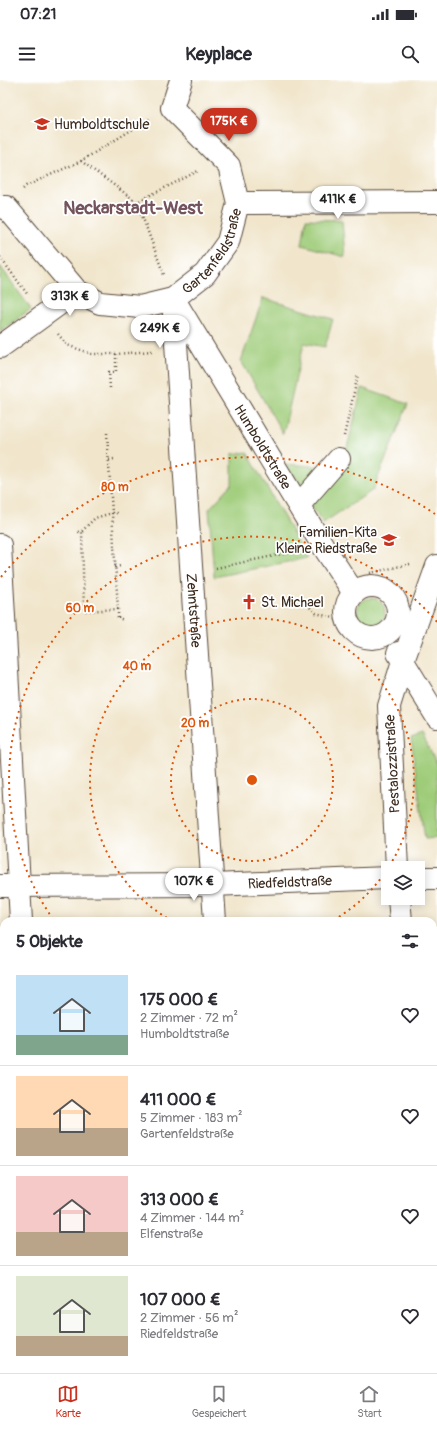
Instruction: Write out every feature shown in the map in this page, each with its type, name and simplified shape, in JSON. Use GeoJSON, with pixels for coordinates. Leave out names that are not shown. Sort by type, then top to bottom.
{"type":"FeatureCollection","features":[{"type":"Feature","properties":{"kind":"street"},"geometry":{"type":"LineString","coordinates":[[181,80],[172,108],[229,166],[238,203]]}},
{"type":"Feature","properties":{"kind":"street","name":"Gartenfeldstraße"},"geometry":{"type":"LineString","coordinates":[[3,207],[77,291],[100,303],[140,307],[173,299],[205,274],[228,242],[238,203],[437,202]]}},
{"type":"Feature","properties":{"kind":"street"},"geometry":{"type":"LineString","coordinates":[[0,347],[77,291]]}},
{"type":"Feature","properties":{"kind":"street","name":"Zehntstraße"},"geometry":{"type":"LineString","coordinates":[[173,299],[215,917]]}},
{"type":"Feature","properties":{"kind":"street","name":"Humboldtstraße"},"geometry":{"type":"LineString","coordinates":[[173,299],[323,546],[349,586]]}},
{"type":"Feature","properties":{"kind":"street"},"geometry":{"type":"LineString","coordinates":[[298,505],[339,459]]}},
{"type":"Feature","properties":{"kind":"street"},"geometry":{"type":"LineString","coordinates":[[0,545],[9,886],[20,917]]}},
{"type":"Feature","properties":{"kind":"street","name":"Pestalozzistraße"},"geometry":{"type":"LineString","coordinates":[[397,861],[389,706],[403,661],[437,566]]}},
{"type":"Feature","properties":{"kind":"street"},"geometry":{"type":"LineString","coordinates":[[349,586],[373,586],[381,588],[389,592],[395,599],[398,608],[398,616],[395,625],[382,636],[366,638],[355,632],[347,622],[346,605],[349,586]]}},
{"type":"Feature","properties":{"kind":"street"},"geometry":{"type":"LineString","coordinates":[[386,634],[437,717]]}},
{"type":"Feature","properties":{"kind":"street","name":"Riedfeldstraße"},"geometry":{"type":"LineString","coordinates":[[9,886],[213,885],[381,878]]}},
{"type":"Feature","properties":{"kind":"street"},"geometry":{"type":"LineString","coordinates":[[425,878],[437,878]]}},
{"type":"Feature","properties":{"kind":"street"},"geometry":{"type":"LineString","coordinates":[[400,905],[401,917]]}},
{"type":"Feature","properties":{"kind":"path"},"geometry":{"type":"LineString","coordinates":[[3,207],[26,186],[81,161],[158,114],[172,108]]}},
{"type":"Feature","properties":{"kind":"path"},"geometry":{"type":"LineString","coordinates":[[81,161],[137,202],[173,299]]}},
{"type":"Feature","properties":{"kind":"path"},"geometry":{"type":"LineString","coordinates":[[137,202],[208,166],[229,166]]}},
{"type":"Feature","properties":{"kind":"path"},"geometry":{"type":"LineString","coordinates":[[0,257],[43,316],[67,345],[92,354],[116,354],[177,349]]}},
{"type":"Feature","properties":{"kind":"path"},"geometry":{"type":"LineString","coordinates":[[110,388],[109,372],[116,372],[116,354]]}},
{"type":"Feature","properties":{"kind":"path"},"geometry":{"type":"LineString","coordinates":[[107,433],[118,618],[124,620]]}},
{"type":"Feature","properties":{"kind":"path"},"geometry":{"type":"LineString","coordinates":[[109,460],[114,459]]}},
{"type":"Feature","properties":{"kind":"path"},"geometry":{"type":"LineString","coordinates":[[78,532],[82,531],[94,518],[117,513]]}},
{"type":"Feature","properties":{"kind":"path"},"geometry":{"type":"LineString","coordinates":[[82,531],[84,611]]}},
{"type":"Feature","properties":{"kind":"path"},"geometry":{"type":"LineString","coordinates":[[192,573],[323,546]]}},
{"type":"Feature","properties":{"kind":"path"},"geometry":{"type":"LineString","coordinates":[[349,586],[415,563]]}},
{"type":"Feature","properties":{"kind":"path"},"geometry":{"type":"LineString","coordinates":[[115,567],[120,566]]}},
{"type":"Feature","properties":{"kind":"path"},"geometry":{"type":"LineString","coordinates":[[304,602],[316,613],[347,622]]}},
{"type":"Feature","properties":{"kind":"path"},"geometry":{"type":"LineString","coordinates":[[80,611],[118,609]]}},
{"type":"Feature","properties":{"kind":"green space"},"geometry":{"type":"Polygon","coordinates":[[[306,219],[342,220],[345,257],[302,245],[306,219]]]}},
{"type":"Feature","properties":{"kind":"green space"},"geometry":{"type":"Polygon","coordinates":[[[0,266],[31,309],[0,331],[0,266]]]}},
{"type":"Feature","properties":{"kind":"green space"},"geometry":{"type":"Polygon","coordinates":[[[263,298],[333,319],[325,347],[304,343],[283,434],[241,361],[263,298]]]}},
{"type":"Feature","properties":{"kind":"green space"},"geometry":{"type":"Polygon","coordinates":[[[362,388],[408,404],[373,490],[323,523],[308,500],[346,452],[362,388]]]}},
{"type":"Feature","properties":{"kind":"green space"},"geometry":{"type":"Polygon","coordinates":[[[247,452],[307,558],[214,577],[209,509],[232,484],[232,454],[247,452]]]}},
{"type":"Feature","properties":{"kind":"green space"},"geometry":{"type":"Polygon","coordinates":[[[285,464],[326,467],[306,490],[285,464]]]}},
{"type":"Feature","properties":{"kind":"green space"},"geometry":{"type":"Polygon","coordinates":[[[371,598],[381,602],[385,612],[381,622],[371,626],[361,622],[357,612],[361,602],[371,598]]]}},
{"type":"Feature","properties":{"kind":"green space"},"geometry":{"type":"Polygon","coordinates":[[[422,735],[437,764],[437,838],[425,839],[411,739],[422,735]]]}},
{"type":"Feature","properties":{"kind":"place","name":"Humboldtschule"},"geometry":{"type":"Point","coordinates":[42,124]}},
{"type":"Feature","properties":{"kind":"place","name":"Familien-Kita Kleine Riedstraße"},"geometry":{"type":"Point","coordinates":[389,540]}},
{"type":"Feature","properties":{"kind":"place","name":"St. Michael"},"geometry":{"type":"Point","coordinates":[249,602]}},
{"type":"Feature","properties":{"kind":"district","name":"Neckarstadt-West"},"geometry":{"type":"Point","coordinates":[133,208]}}]}
